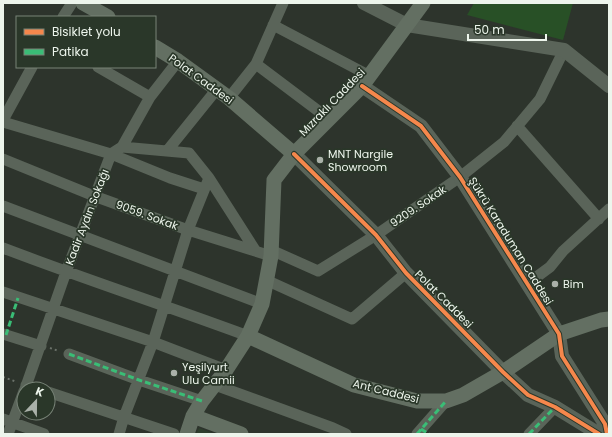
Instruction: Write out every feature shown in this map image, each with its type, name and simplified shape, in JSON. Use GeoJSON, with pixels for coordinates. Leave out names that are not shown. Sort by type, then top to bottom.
{"type":"FeatureCollection","features":[{"type":"Feature","properties":{"kind":"main road","name":"Mızraklı Caddesi"},"geometry":{"type":"LineString","coordinates":[[187,434],[193,416],[202,401],[226,370],[248,336],[262,304],[271,253],[274,180],[294,154],[366,81],[423,3]]}},
{"type":"Feature","properties":{"kind":"main road"},"geometry":{"type":"LineString","coordinates":[[88,4],[106,16]]}},
{"type":"Feature","properties":{"kind":"main road","name":"Polat Caddesi"},"geometry":{"type":"LineString","coordinates":[[156,48],[178,61],[223,93],[294,154]]}},
{"type":"Feature","properties":{"kind":"main road","name":"Ant Caddesi"},"geometry":{"type":"LineString","coordinates":[[248,336],[354,384],[417,401],[446,401],[462,395],[503,372],[559,334],[601,320],[609,319]]}},
{"type":"Feature","properties":{"kind":"main road"},"geometry":{"type":"LineString","coordinates":[[193,416],[241,434]]}},
{"type":"Feature","properties":{"kind":"street"},"geometry":{"type":"LineString","coordinates":[[64,16],[72,3]]}},
{"type":"Feature","properties":{"kind":"street"},"geometry":{"type":"LineString","coordinates":[[167,151],[223,93],[256,64],[283,3]]}},
{"type":"Feature","properties":{"kind":"street"},"geometry":{"type":"LineString","coordinates":[[364,3],[407,25],[564,50],[609,86]]}},
{"type":"Feature","properties":{"kind":"street"},"geometry":{"type":"LineString","coordinates":[[273,25],[366,81]]}},
{"type":"Feature","properties":{"kind":"street","name":"9209. Sokak"},"geometry":{"type":"LineString","coordinates":[[271,253],[318,271],[376,235],[460,177],[504,142],[540,98],[564,50]]}},
{"type":"Feature","properties":{"kind":"street"},"geometry":{"type":"LineString","coordinates":[[178,61],[150,97],[122,148],[189,153],[209,178],[255,250]]}},
{"type":"Feature","properties":{"kind":"street"},"geometry":{"type":"LineString","coordinates":[[256,64],[329,119]]}},
{"type":"Feature","properties":{"kind":"street"},"geometry":{"type":"LineString","coordinates":[[31,68],[3,121],[111,154],[170,178],[204,189]]}},
{"type":"Feature","properties":{"kind":"street"},"geometry":{"type":"LineString","coordinates":[[100,68],[150,97]]}},
{"type":"Feature","properties":{"kind":"street","name":"Şükrü Karaduman Caddesi"},"geometry":{"type":"LineString","coordinates":[[366,81],[421,126],[460,177],[559,334],[562,356],[605,428]]}},
{"type":"Feature","properties":{"kind":"street"},"geometry":{"type":"LineString","coordinates":[[517,126],[599,219]]}},
{"type":"Feature","properties":{"kind":"street","name":"Kadir Aydın Sokağı"},"geometry":{"type":"LineString","coordinates":[[28,381],[41,346],[52,309],[111,154],[122,148]]}},
{"type":"Feature","properties":{"kind":"street","name":"Polat Caddesi"},"geometry":{"type":"LineString","coordinates":[[294,154],[376,235],[406,273],[503,372],[528,395],[605,428]]}},
{"type":"Feature","properties":{"kind":"street","name":"9059. Sokak"},"geometry":{"type":"LineString","coordinates":[[3,159],[94,196],[188,230],[255,250],[271,253]]}},
{"type":"Feature","properties":{"kind":"street"},"geometry":{"type":"LineString","coordinates":[[119,434],[124,417],[153,342],[188,230],[209,178]]}},
{"type":"Feature","properties":{"kind":"street"},"geometry":{"type":"LineString","coordinates":[[3,206],[176,270],[262,304]]}},
{"type":"Feature","properties":{"kind":"street"},"geometry":{"type":"LineString","coordinates":[[527,284],[550,267],[563,251],[609,209]]}},
{"type":"Feature","properties":{"kind":"street"},"geometry":{"type":"LineString","coordinates":[[3,248],[66,272],[248,336]]}},
{"type":"Feature","properties":{"kind":"street"},"geometry":{"type":"LineString","coordinates":[[266,280],[352,319],[406,273]]}},
{"type":"Feature","properties":{"kind":"street"},"geometry":{"type":"LineString","coordinates":[[3,292],[153,342],[226,370]]}},
{"type":"Feature","properties":{"kind":"street"},"geometry":{"type":"LineString","coordinates":[[3,334],[41,346]]}},
{"type":"Feature","properties":{"kind":"street"},"geometry":{"type":"LineString","coordinates":[[69,354],[202,401]]}},
{"type":"Feature","properties":{"kind":"street"},"geometry":{"type":"LineString","coordinates":[[215,385],[346,434]]}},
{"type":"Feature","properties":{"kind":"street"},"geometry":{"type":"LineString","coordinates":[[56,395],[174,434]]}},
{"type":"Feature","properties":{"kind":"street"},"geometry":{"type":"LineString","coordinates":[[422,432],[446,401]]}},
{"type":"Feature","properties":{"kind":"street","name":"Kadir Aydın Sokağı"},"geometry":{"type":"LineString","coordinates":[[8,434],[7,421],[16,404]]}},
{"type":"Feature","properties":{"kind":"street"},"geometry":{"type":"LineString","coordinates":[[528,434],[555,407]]}},
{"type":"Feature","properties":{"kind":"street"},"geometry":{"type":"LineString","coordinates":[[7,421],[44,434]]}},
{"type":"Feature","properties":{"kind":"path"},"geometry":{"type":"LineString","coordinates":[[41,346],[69,354]]}},
{"type":"Feature","properties":{"kind":"path"},"geometry":{"type":"LineString","coordinates":[[3,377],[16,384]]}},
{"type":"Feature","properties":{"kind":"shaded area"},"geometry":{"type":"Polygon","coordinates":[[[199,428],[215,434],[196,434],[199,428]]]}},
{"type":"Feature","properties":{"kind":"green space"},"geometry":{"type":"Polygon","coordinates":[[[474,3],[573,3],[563,40],[467,15],[474,3]]]}},
{"type":"Feature","properties":{"kind":"marked path"},"geometry":{"type":"LineString","coordinates":[[6,335],[18,298]]}},
{"type":"Feature","properties":{"kind":"marked path"},"geometry":{"type":"LineString","coordinates":[[69,354],[202,401]]}},
{"type":"Feature","properties":{"kind":"marked path"},"geometry":{"type":"LineString","coordinates":[[417,434],[446,401]]}},
{"type":"Feature","properties":{"kind":"marked path"},"geometry":{"type":"LineString","coordinates":[[529,434],[555,407]]}},
{"type":"Feature","properties":{"kind":"marked path"},"geometry":{"type":"LineString","coordinates":[[421,429],[429,434]]}},
{"type":"Feature","properties":{"kind":"cycle path"},"geometry":{"type":"LineString","coordinates":[[362,86],[421,126],[460,177],[559,334],[562,356],[605,424],[607,434]]}},
{"type":"Feature","properties":{"kind":"cycle path"},"geometry":{"type":"LineString","coordinates":[[294,154],[376,235],[406,273],[503,372],[528,395],[555,407],[599,434]]}},
{"type":"Feature","properties":{"kind":"place","name":"MNT Nargile Showroom"},"geometry":{"type":"Point","coordinates":[320,160]}},
{"type":"Feature","properties":{"kind":"place","name":"Bim"},"geometry":{"type":"Point","coordinates":[555,284]}},
{"type":"Feature","properties":{"kind":"place","name":"Yeşilyurt Ulu Camii"},"geometry":{"type":"Point","coordinates":[174,373]}}]}
